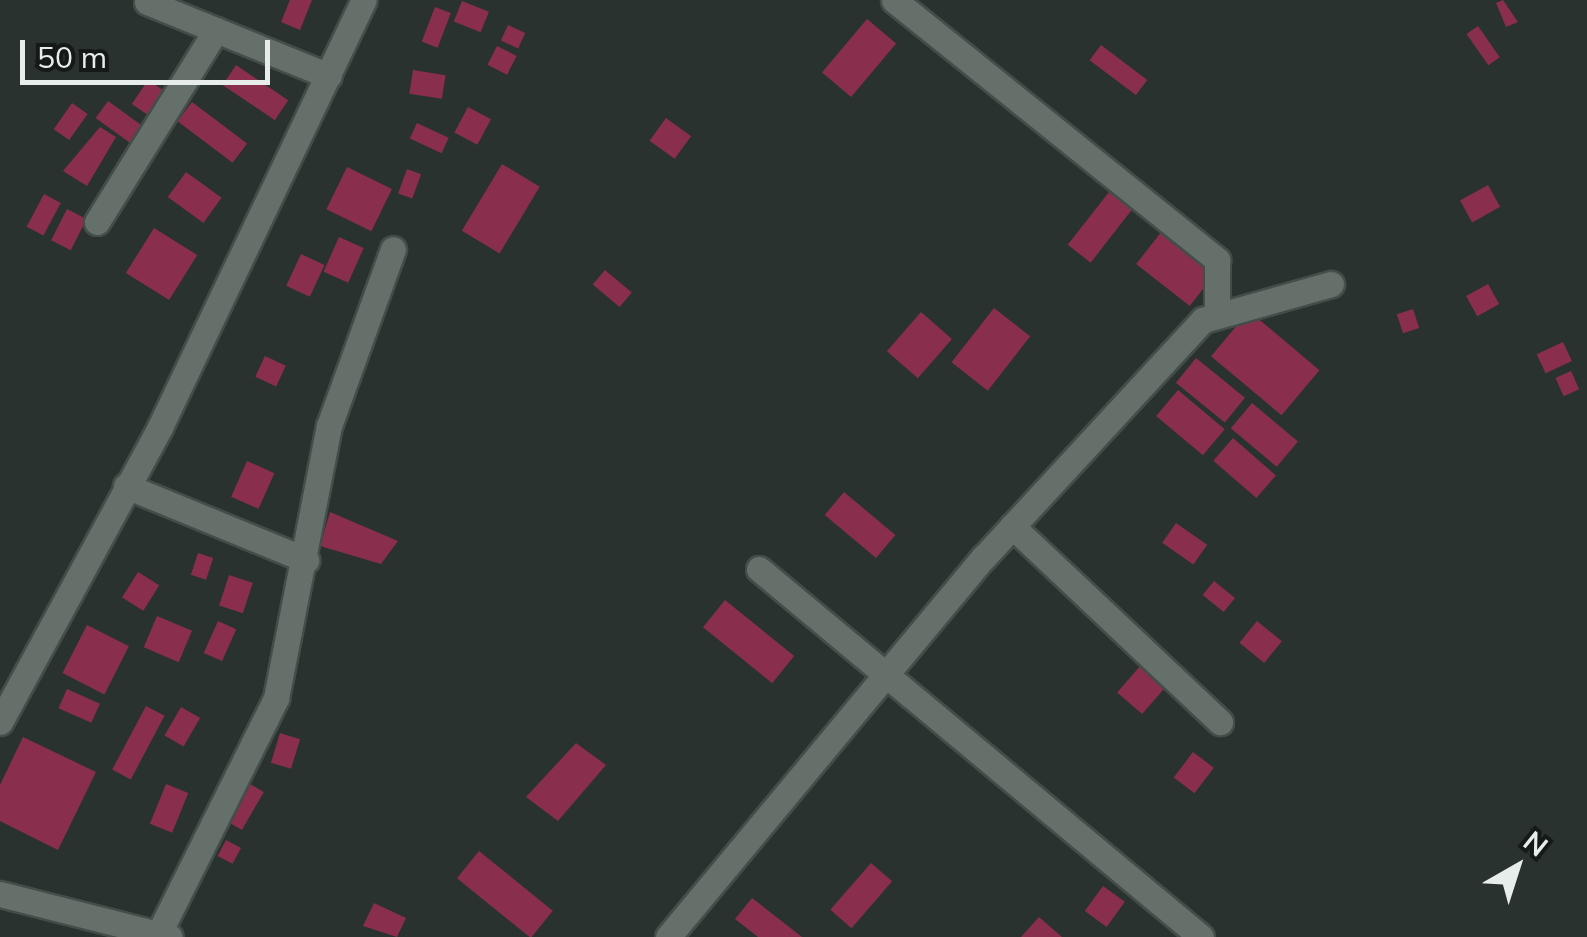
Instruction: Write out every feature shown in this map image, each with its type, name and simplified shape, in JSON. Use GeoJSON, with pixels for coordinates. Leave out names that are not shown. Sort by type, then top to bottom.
{"type":"FeatureCollection","features":[{"type":"Feature","properties":{"kind":"street"},"geometry":{"type":"LineString","coordinates":[[0,722],[126,486],[364,0]]}},
{"type":"Feature","properties":{"kind":"street"},"geometry":{"type":"LineString","coordinates":[[894,0],[1216,260],[1217,312]]}},
{"type":"Feature","properties":{"kind":"street"},"geometry":{"type":"LineString","coordinates":[[147,2],[328,76]]}},
{"type":"Feature","properties":{"kind":"street"},"geometry":{"type":"LineString","coordinates":[[97,222],[216,30]]}},
{"type":"Feature","properties":{"kind":"street"},"geometry":{"type":"LineString","coordinates":[[0,894],[164,936],[276,698],[306,560],[328,426],[393,248]]}},
{"type":"Feature","properties":{"kind":"street"},"geometry":{"type":"LineString","coordinates":[[674,935],[1012,526],[1217,312],[1330,284]]}},
{"type":"Feature","properties":{"kind":"street"},"geometry":{"type":"LineString","coordinates":[[126,486],[306,560]]}},
{"type":"Feature","properties":{"kind":"street"},"geometry":{"type":"LineString","coordinates":[[1012,526],[1220,722]]}},
{"type":"Feature","properties":{"kind":"street"},"geometry":{"type":"LineString","coordinates":[[759,569],[1201,937]]}},
{"type":"Feature","properties":{"kind":"building"},"geometry":{"type":"Polygon","coordinates":[[[290,0],[312,0],[300,30],[281,22],[290,0]]]}},
{"type":"Feature","properties":{"kind":"building"},"geometry":{"type":"Polygon","coordinates":[[[1503,0],[1518,22],[1506,27],[1496,3],[1503,0]]]}},
{"type":"Feature","properties":{"kind":"building"},"geometry":{"type":"Polygon","coordinates":[[[462,1],[489,12],[481,32],[454,21],[462,1]]]}},
{"type":"Feature","properties":{"kind":"building"},"geometry":{"type":"Polygon","coordinates":[[[435,7],[451,13],[438,48],[422,42],[435,7]]]}},
{"type":"Feature","properties":{"kind":"building"},"geometry":{"type":"Polygon","coordinates":[[[867,19],[896,43],[851,97],[822,73],[867,19]]]}},
{"type":"Feature","properties":{"kind":"building"},"geometry":{"type":"Polygon","coordinates":[[[508,25],[525,33],[518,48],[501,40],[508,25]]]}},
{"type":"Feature","properties":{"kind":"building"},"geometry":{"type":"Polygon","coordinates":[[[1478,26],[1500,57],[1488,65],[1467,34],[1478,26]]]}},
{"type":"Feature","properties":{"kind":"building"},"geometry":{"type":"Polygon","coordinates":[[[1101,45],[1147,80],[1136,95],[1090,60],[1101,45]]]}},
{"type":"Feature","properties":{"kind":"building"},"geometry":{"type":"Polygon","coordinates":[[[497,46],[517,56],[507,75],[487,65],[497,46]]]}},
{"type":"Feature","properties":{"kind":"building"},"geometry":{"type":"Polygon","coordinates":[[[236,65],[288,100],[275,120],[223,85],[236,65]]]}},
{"type":"Feature","properties":{"kind":"building"},"geometry":{"type":"Polygon","coordinates":[[[413,70],[446,75],[442,99],[409,94],[413,70]]]}},
{"type":"Feature","properties":{"kind":"building"},"geometry":{"type":"Polygon","coordinates":[[[148,80],[167,93],[151,117],[132,104],[148,80]]]}},
{"type":"Feature","properties":{"kind":"building"},"geometry":{"type":"Polygon","coordinates":[[[108,101],[144,127],[131,144],[96,118],[108,101]]]}},
{"type":"Feature","properties":{"kind":"building"},"geometry":{"type":"Polygon","coordinates":[[[192,102],[247,144],[233,163],[178,121],[192,102]]]}},
{"type":"Feature","properties":{"kind":"building"},"geometry":{"type":"Polygon","coordinates":[[[72,103],[88,114],[69,140],[54,129],[72,103]]]}},
{"type":"Feature","properties":{"kind":"building"},"geometry":{"type":"Polygon","coordinates":[[[468,107],[491,119],[477,145],[454,133],[468,107]]]}},
{"type":"Feature","properties":{"kind":"building"},"geometry":{"type":"Polygon","coordinates":[[[666,118],[691,136],[675,159],[650,141],[666,118]]]}},
{"type":"Feature","properties":{"kind":"building"},"geometry":{"type":"Polygon","coordinates":[[[417,123],[449,138],[442,153],[410,138],[417,123]]]}},
{"type":"Feature","properties":{"kind":"building"},"geometry":{"type":"Polygon","coordinates":[[[100,127],[116,137],[87,186],[63,171],[100,127]]]}},
{"type":"Feature","properties":{"kind":"building"},"geometry":{"type":"Polygon","coordinates":[[[502,164],[540,187],[500,254],[462,231],[502,164]]]}},
{"type":"Feature","properties":{"kind":"building"},"geometry":{"type":"Polygon","coordinates":[[[347,167],[392,189],[371,231],[326,209],[347,167]]]}},
{"type":"Feature","properties":{"kind":"building"},"geometry":{"type":"Polygon","coordinates":[[[407,169],[421,174],[412,199],[398,193],[407,169]]]}},
{"type":"Feature","properties":{"kind":"building"},"geometry":{"type":"Polygon","coordinates":[[[186,172],[222,198],[203,223],[168,197],[186,172]]]}},
{"type":"Feature","properties":{"kind":"building"},"geometry":{"type":"Polygon","coordinates":[[[1488,185],[1500,207],[1472,222],[1460,201],[1488,185]]]}},
{"type":"Feature","properties":{"kind":"building"},"geometry":{"type":"Polygon","coordinates":[[[1109,192],[1132,210],[1091,263],[1068,245],[1109,192]]]}},
{"type":"Feature","properties":{"kind":"building"},"geometry":{"type":"Polygon","coordinates":[[[44,194],[61,203],[43,236],[27,227],[44,194]]]}},
{"type":"Feature","properties":{"kind":"building"},"geometry":{"type":"Polygon","coordinates":[[[67,209],[87,219],[71,250],[51,240],[67,209]]]}},
{"type":"Feature","properties":{"kind":"building"},"geometry":{"type":"Polygon","coordinates":[[[154,228],[197,255],[169,300],[126,273],[154,228]]]}},
{"type":"Feature","properties":{"kind":"building"},"geometry":{"type":"Polygon","coordinates":[[[1162,231],[1216,273],[1190,306],[1136,264],[1162,231]]]}},
{"type":"Feature","properties":{"kind":"building"},"geometry":{"type":"Polygon","coordinates":[[[339,237],[364,248],[348,283],[324,272],[339,237]]]}},
{"type":"Feature","properties":{"kind":"building"},"geometry":{"type":"Polygon","coordinates":[[[301,254],[325,265],[310,297],[286,286],[301,254]]]}},
{"type":"Feature","properties":{"kind":"building"},"geometry":{"type":"Polygon","coordinates":[[[605,270],[632,292],[620,307],[593,285],[605,270]]]}},
{"type":"Feature","properties":{"kind":"building"},"geometry":{"type":"Polygon","coordinates":[[[1488,284],[1499,304],[1477,316],[1466,296],[1488,284]]]}},
{"type":"Feature","properties":{"kind":"building"},"geometry":{"type":"Polygon","coordinates":[[[994,308],[1030,336],[988,391],[952,362],[994,308]]]}},
{"type":"Feature","properties":{"kind":"building"},"geometry":{"type":"Polygon","coordinates":[[[1413,309],[1419,328],[1403,333],[1397,314],[1413,309]]]}},
{"type":"Feature","properties":{"kind":"building"},"geometry":{"type":"Polygon","coordinates":[[[1249,311],[1319,370],[1282,415],[1211,356],[1249,311]]]}},
{"type":"Feature","properties":{"kind":"building"},"geometry":{"type":"Polygon","coordinates":[[[921,312],[952,339],[918,378],[887,351],[921,312]]]}},
{"type":"Feature","properties":{"kind":"building"},"geometry":{"type":"Polygon","coordinates":[[[1563,342],[1572,361],[1546,373],[1537,354],[1563,342]]]}},
{"type":"Feature","properties":{"kind":"building"},"geometry":{"type":"Polygon","coordinates":[[[265,356],[286,366],[276,387],[255,377],[265,356]]]}},
{"type":"Feature","properties":{"kind":"building"},"geometry":{"type":"Polygon","coordinates":[[[1196,358],[1245,398],[1225,423],[1176,383],[1196,358]]]}},
{"type":"Feature","properties":{"kind":"building"},"geometry":{"type":"Polygon","coordinates":[[[1571,371],[1579,389],[1564,396],[1555,378],[1571,371]]]}},
{"type":"Feature","properties":{"kind":"building"},"geometry":{"type":"Polygon","coordinates":[[[1178,390],[1225,429],[1203,455],[1156,416],[1178,390]]]}},
{"type":"Feature","properties":{"kind":"building"},"geometry":{"type":"Polygon","coordinates":[[[1252,403],[1298,442],[1277,467],[1231,428],[1252,403]]]}},
{"type":"Feature","properties":{"kind":"building"},"geometry":{"type":"Polygon","coordinates":[[[1233,438],[1276,475],[1256,498],[1213,461],[1233,438]]]}},
{"type":"Feature","properties":{"kind":"building"},"geometry":{"type":"Polygon","coordinates":[[[247,461],[274,473],[259,509],[231,497],[247,461]]]}},
{"type":"Feature","properties":{"kind":"building"},"geometry":{"type":"Polygon","coordinates":[[[844,492],[895,535],[876,558],[825,515],[844,492]]]}},
{"type":"Feature","properties":{"kind":"building"},"geometry":{"type":"Polygon","coordinates":[[[330,512],[398,541],[381,564],[320,546],[330,512]]]}},
{"type":"Feature","properties":{"kind":"building"},"geometry":{"type":"Polygon","coordinates":[[[1176,523],[1207,545],[1193,564],[1162,543],[1176,523]]]}},
{"type":"Feature","properties":{"kind":"building"},"geometry":{"type":"Polygon","coordinates":[[[198,553],[213,558],[206,580],[191,575],[198,553]]]}},
{"type":"Feature","properties":{"kind":"building"},"geometry":{"type":"Polygon","coordinates":[[[138,572],[159,585],[143,611],[122,597],[138,572]]]}},
{"type":"Feature","properties":{"kind":"building"},"geometry":{"type":"Polygon","coordinates":[[[229,575],[253,583],[243,613],[219,605],[229,575]]]}},
{"type":"Feature","properties":{"kind":"building"},"geometry":{"type":"Polygon","coordinates":[[[1214,581],[1235,598],[1224,612],[1203,595],[1214,581]]]}},
{"type":"Feature","properties":{"kind":"building"},"geometry":{"type":"Polygon","coordinates":[[[725,600],[794,656],[772,683],[703,627],[725,600]]]}},
{"type":"Feature","properties":{"kind":"building"},"geometry":{"type":"Polygon","coordinates":[[[157,616],[192,631],[179,662],[144,647],[157,616]]]}},
{"type":"Feature","properties":{"kind":"building"},"geometry":{"type":"Polygon","coordinates":[[[218,621],[236,629],[222,661],[204,653],[218,621]]]}},
{"type":"Feature","properties":{"kind":"building"},"geometry":{"type":"Polygon","coordinates":[[[1257,621],[1282,641],[1264,663],[1239,643],[1257,621]]]}},
{"type":"Feature","properties":{"kind":"building"},"geometry":{"type":"Polygon","coordinates":[[[87,625],[129,646],[104,694],[62,673],[87,625]]]}},
{"type":"Feature","properties":{"kind":"building"},"geometry":{"type":"Polygon","coordinates":[[[1148,657],[1173,679],[1142,714],[1117,692],[1148,657]]]}},
{"type":"Feature","properties":{"kind":"building"},"geometry":{"type":"Polygon","coordinates":[[[67,689],[100,704],[91,723],[58,708],[67,689]]]}},
{"type":"Feature","properties":{"kind":"building"},"geometry":{"type":"Polygon","coordinates":[[[146,706],[165,716],[131,779],[112,770],[146,706]]]}},
{"type":"Feature","properties":{"kind":"building"},"geometry":{"type":"Polygon","coordinates":[[[181,707],[200,718],[184,747],[164,736],[181,707]]]}},
{"type":"Feature","properties":{"kind":"building"},"geometry":{"type":"Polygon","coordinates":[[[280,733],[300,739],[291,769],[271,763],[280,733]]]}},
{"type":"Feature","properties":{"kind":"building"},"geometry":{"type":"Polygon","coordinates":[[[23,737],[96,772],[58,850],[0,821],[0,785],[23,737]]]}},
{"type":"Feature","properties":{"kind":"building"},"geometry":{"type":"Polygon","coordinates":[[[576,743],[606,765],[558,821],[526,797],[576,743]]]}},
{"type":"Feature","properties":{"kind":"building"},"geometry":{"type":"Polygon","coordinates":[[[1193,752],[1214,768],[1195,793],[1174,778],[1193,752]]]}},
{"type":"Feature","properties":{"kind":"building"},"geometry":{"type":"Polygon","coordinates":[[[166,784],[188,793],[172,833],[150,824],[166,784]]]}},
{"type":"Feature","properties":{"kind":"building"},"geometry":{"type":"Polygon","coordinates":[[[250,784],[264,792],[242,830],[228,822],[250,784]]]}},
{"type":"Feature","properties":{"kind":"building"},"geometry":{"type":"Polygon","coordinates":[[[226,840],[241,848],[233,864],[218,856],[226,840]]]}},
{"type":"Feature","properties":{"kind":"building"},"geometry":{"type":"Polygon","coordinates":[[[479,851],[553,911],[530,937],[457,878],[479,851]]]}},
{"type":"Feature","properties":{"kind":"building"},"geometry":{"type":"Polygon","coordinates":[[[871,863],[892,881],[851,928],[830,910],[871,863]]]}},
{"type":"Feature","properties":{"kind":"building"},"geometry":{"type":"Polygon","coordinates":[[[1103,886],[1125,902],[1107,927],[1085,911],[1103,886]]]}},
{"type":"Feature","properties":{"kind":"building"},"geometry":{"type":"Polygon","coordinates":[[[752,898],[802,937],[758,937],[735,919],[752,898]]]}},
{"type":"Feature","properties":{"kind":"building"},"geometry":{"type":"Polygon","coordinates":[[[374,903],[406,918],[397,937],[363,926],[374,903]]]}},
{"type":"Feature","properties":{"kind":"building"},"geometry":{"type":"Polygon","coordinates":[[[1039,917],[1062,937],[1021,937],[1039,917]]]}}]}
